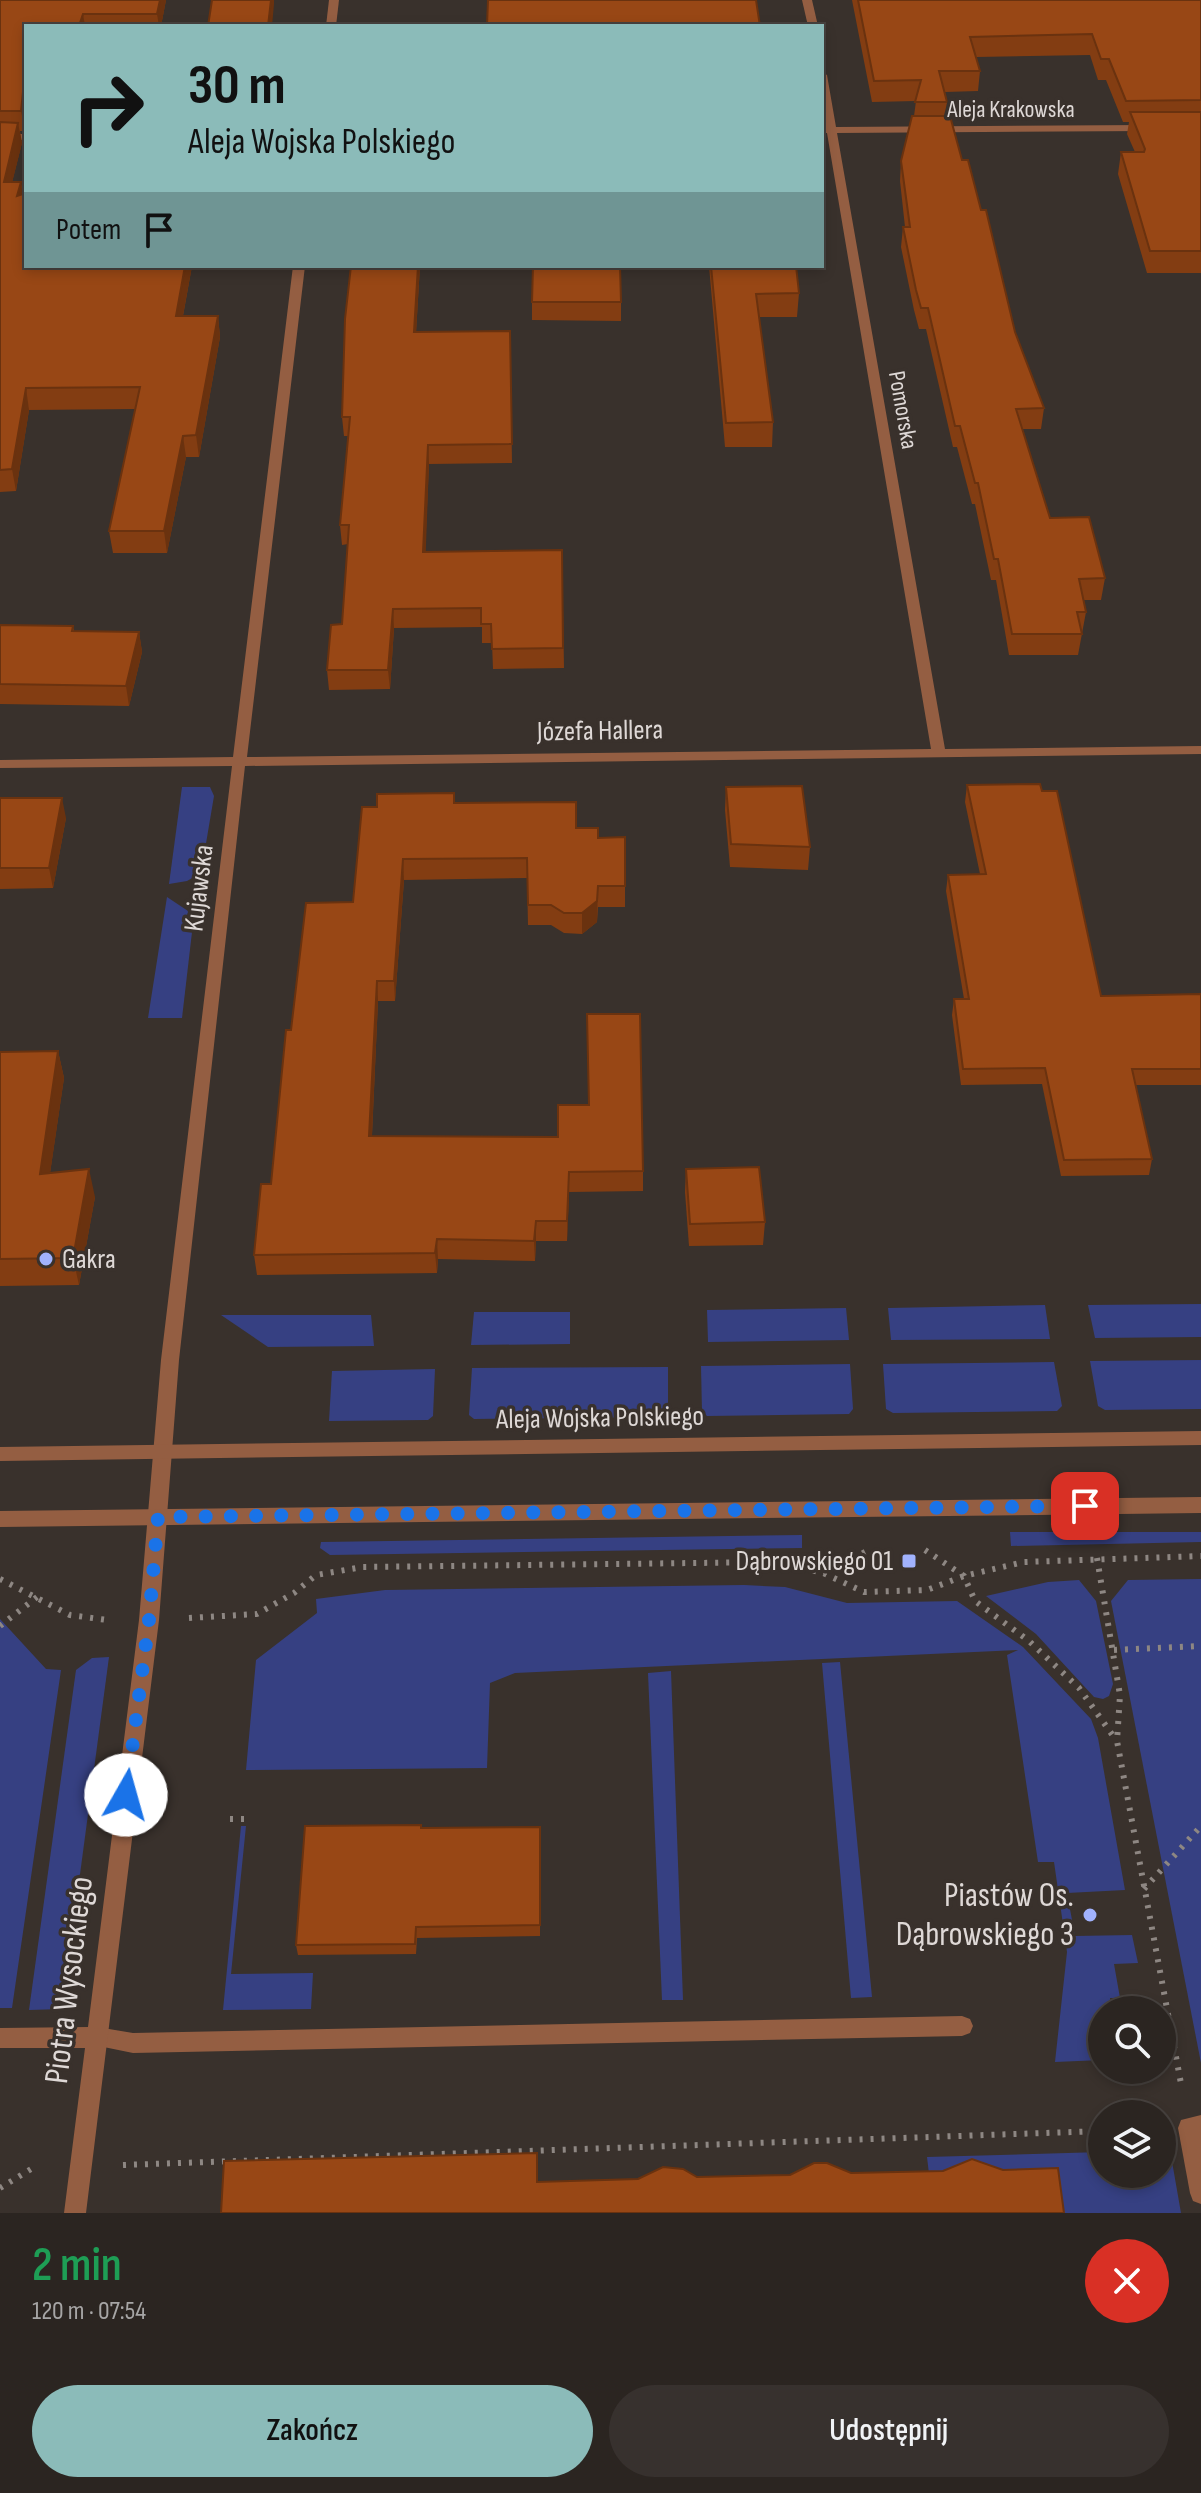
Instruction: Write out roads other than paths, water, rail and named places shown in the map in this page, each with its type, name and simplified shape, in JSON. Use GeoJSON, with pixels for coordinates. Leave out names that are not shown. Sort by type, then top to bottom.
{"type":"FeatureCollection","features":[{"type":"Feature","properties":{"kind":"street"},"geometry":{"type":"LineString","coordinates":[[331,24],[334,0]]}},
{"type":"Feature","properties":{"kind":"street"},"geometry":{"type":"LineString","coordinates":[[807,0],[813,24]]}},
{"type":"Feature","properties":{"kind":"street","name":"Pomorska"},"geometry":{"type":"LineString","coordinates":[[824,97],[827,130],[939,753]]}},
{"type":"Feature","properties":{"kind":"street","name":"Aleja Krakowska"},"geometry":{"type":"LineString","coordinates":[[827,130],[1155,128]]}},
{"type":"Feature","properties":{"kind":"street"},"geometry":{"type":"LineString","coordinates":[[0,137],[24,137]]}},
{"type":"Feature","properties":{"kind":"street","name":"Kujawska"},"geometry":{"type":"LineString","coordinates":[[158,1517],[202,1067],[242,762],[299,268]]}},
{"type":"Feature","properties":{"kind":"street","name":"Józefa Hallera"},"geometry":{"type":"LineString","coordinates":[[0,764],[1201,750]]}},
{"type":"Feature","properties":{"kind":"street","name":"Aleja Wojska Polskiego"},"geometry":{"type":"LineString","coordinates":[[0,1454],[1201,1438]]}},
{"type":"Feature","properties":{"kind":"street"},"geometry":{"type":"LineString","coordinates":[[0,1519],[1201,1505]]}},
{"type":"Feature","properties":{"kind":"street","name":"Piotra Wysockiego"},"geometry":{"type":"LineString","coordinates":[[75,2213],[149,1620],[158,1517]]}},
{"type":"Feature","properties":{"kind":"street"},"geometry":{"type":"LineString","coordinates":[[0,2038],[97,2037],[133,2043],[962,2026]]}},
{"type":"Feature","properties":{"kind":"street"},"geometry":{"type":"LineString","coordinates":[[1195,2127],[1201,2193]]}},
{"type":"Feature","properties":{"kind":"place","name":"Gakra"},"geometry":{"type":"Point","coordinates":[46,1259]}},
{"type":"Feature","properties":{"kind":"place","name":"Dąbrowskiego 01"},"geometry":{"type":"Point","coordinates":[909,1561]}},
{"type":"Feature","properties":{"kind":"place","name":"Piastów Os. Dąbrowskiego 3"},"geometry":{"type":"Point","coordinates":[1090,1915]}}]}
